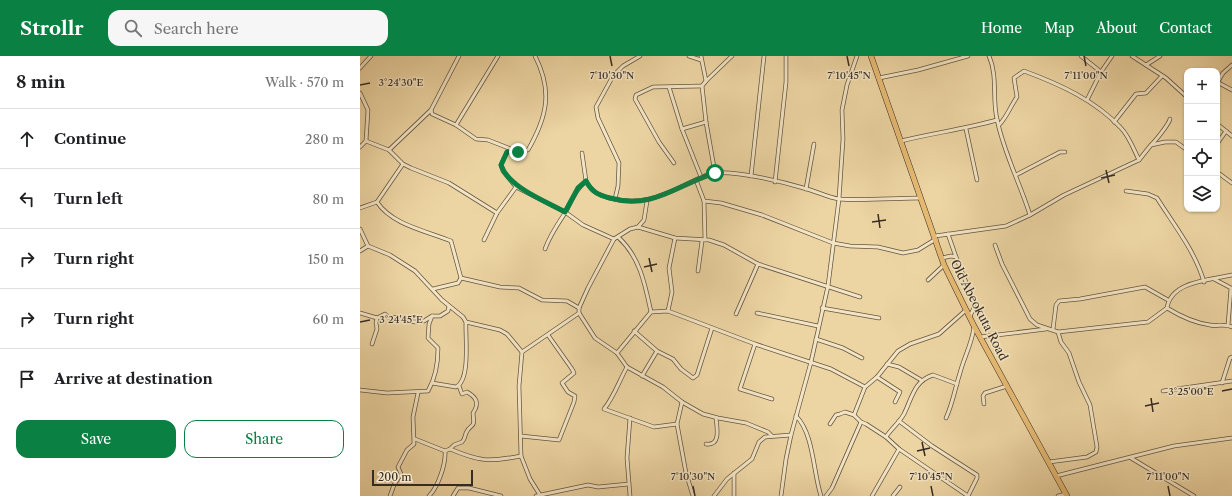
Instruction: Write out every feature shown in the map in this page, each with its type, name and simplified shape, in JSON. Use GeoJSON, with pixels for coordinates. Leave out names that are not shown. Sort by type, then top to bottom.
{"type":"FeatureCollection","features":[{"type":"Feature","properties":{"kind":"highway","name":"Old Abeokuta Road"},"geometry":{"type":"LineString","coordinates":[[871,56],[944,265],[974,326],[1066,495]]}},
{"type":"Feature","properties":{"kind":"street"},"geometry":{"type":"LineString","coordinates":[[360,68],[371,56]]}},
{"type":"Feature","properties":{"kind":"street"},"geometry":{"type":"LineString","coordinates":[[389,150],[431,110],[459,56]]}},
{"type":"Feature","properties":{"kind":"street"},"geometry":{"type":"LineString","coordinates":[[456,126],[498,56]]}},
{"type":"Feature","properties":{"kind":"street"},"geometry":{"type":"LineString","coordinates":[[535,56],[547,91],[538,134],[528,150],[507,152],[501,165],[503,171],[516,187],[565,212],[583,226],[616,238],[628,247],[643,273],[651,312]]}},
{"type":"Feature","properties":{"kind":"street"},"geometry":{"type":"LineString","coordinates":[[615,199],[619,180],[619,162],[598,118],[596,107],[613,76],[623,66],[640,56]]}},
{"type":"Feature","properties":{"kind":"street"},"geometry":{"type":"LineString","coordinates":[[689,56],[701,60]]}},
{"type":"Feature","properties":{"kind":"street"},"geometry":{"type":"LineString","coordinates":[[701,56],[706,81]]}},
{"type":"Feature","properties":{"kind":"street"},"geometry":{"type":"LineString","coordinates":[[715,173],[706,122],[702,86],[732,56]]}},
{"type":"Feature","properties":{"kind":"street"},"geometry":{"type":"LineString","coordinates":[[751,176],[764,56]]}},
{"type":"Feature","properties":{"kind":"street"},"geometry":{"type":"LineString","coordinates":[[775,182],[786,82],[786,56]]}},
{"type":"Feature","properties":{"kind":"street"},"geometry":{"type":"LineString","coordinates":[[781,496],[791,435],[811,362],[828,286],[839,199],[843,139],[842,110],[847,85],[857,56]]}},
{"type":"Feature","properties":{"kind":"street"},"geometry":{"type":"LineString","coordinates":[[879,78],[918,70],[968,56]]}},
{"type":"Feature","properties":{"kind":"street"},"geometry":{"type":"LineString","coordinates":[[989,56],[994,68],[997,120],[1008,158],[1016,174],[1030,215]]}},
{"type":"Feature","properties":{"kind":"street"},"geometry":{"type":"LineString","coordinates":[[1081,56],[1101,72]]}},
{"type":"Feature","properties":{"kind":"street"},"geometry":{"type":"LineString","coordinates":[[1087,100],[1101,72],[1112,56]]}},
{"type":"Feature","properties":{"kind":"street"},"geometry":{"type":"LineString","coordinates":[[1132,56],[1162,76],[1184,94]]}},
{"type":"Feature","properties":{"kind":"street"},"geometry":{"type":"LineString","coordinates":[[1146,65],[1160,56]]}},
{"type":"Feature","properties":{"kind":"street"},"geometry":{"type":"LineString","coordinates":[[1220,78],[1232,65]]}},
{"type":"Feature","properties":{"kind":"street"},"geometry":{"type":"LineString","coordinates":[[999,125],[1006,118],[1017,97],[1014,78],[1024,71],[1066,88],[1087,100],[1122,129],[1139,160]]}},
{"type":"Feature","properties":{"kind":"street"},"geometry":{"type":"LineString","coordinates":[[1114,122],[1136,94],[1146,93],[1162,76]]}},
{"type":"Feature","properties":{"kind":"street"},"geometry":{"type":"LineString","coordinates":[[1220,84],[1232,90]]}},
{"type":"Feature","properties":{"kind":"street"},"geometry":{"type":"LineString","coordinates":[[674,164],[659,142],[635,99],[636,95],[652,87],[702,86]]}},
{"type":"Feature","properties":{"kind":"street"},"geometry":{"type":"LineString","coordinates":[[669,87],[682,129],[701,177]]}},
{"type":"Feature","properties":{"kind":"street"},"geometry":{"type":"LineString","coordinates":[[360,93],[368,110],[366,141],[360,147]]}},
{"type":"Feature","properties":{"kind":"street"},"geometry":{"type":"LineString","coordinates":[[431,110],[432,114],[456,126],[476,139],[488,140],[518,152]]}},
{"type":"Feature","properties":{"kind":"street"},"geometry":{"type":"LineString","coordinates":[[704,201],[721,203],[762,215],[833,243],[850,246],[878,247],[903,253],[918,250],[935,237],[1006,226],[1030,215],[1064,195],[1139,160],[1169,124],[1170,119]]}},
{"type":"Feature","properties":{"kind":"street"},"geometry":{"type":"LineString","coordinates":[[901,141],[926,135],[966,129],[997,120]]}},
{"type":"Feature","properties":{"kind":"street"},"geometry":{"type":"LineString","coordinates":[[682,129],[706,122]]}},
{"type":"Feature","properties":{"kind":"street"},"geometry":{"type":"LineString","coordinates":[[1220,126],[1232,136]]}},
{"type":"Feature","properties":{"kind":"street"},"geometry":{"type":"LineString","coordinates":[[966,129],[977,180]]}},
{"type":"Feature","properties":{"kind":"street"},"geometry":{"type":"LineString","coordinates":[[1220,140],[1226,131]]}},
{"type":"Feature","properties":{"kind":"street"},"geometry":{"type":"LineString","coordinates":[[366,141],[389,150],[403,164],[449,183],[497,213]]}},
{"type":"Feature","properties":{"kind":"street"},"geometry":{"type":"LineString","coordinates":[[1151,145],[1165,142],[1176,142],[1184,148]]}},
{"type":"Feature","properties":{"kind":"street"},"geometry":{"type":"LineString","coordinates":[[806,189],[814,144]]}},
{"type":"Feature","properties":{"kind":"street"},"geometry":{"type":"LineString","coordinates":[[1016,174],[1060,152],[1065,152]]}},
{"type":"Feature","properties":{"kind":"street"},"geometry":{"type":"LineString","coordinates":[[582,153],[586,181],[591,191],[615,199],[647,201],[701,177],[715,173],[751,176],[806,189],[839,199],[921,198]]}},
{"type":"Feature","properties":{"kind":"street"},"geometry":{"type":"LineString","coordinates":[[360,208],[377,202],[403,164]]}},
{"type":"Feature","properties":{"kind":"street"},"geometry":{"type":"LineString","coordinates":[[1220,174],[1232,184]]}},
{"type":"Feature","properties":{"kind":"street"},"geometry":{"type":"LineString","coordinates":[[696,180],[704,201],[704,240],[698,271]]}},
{"type":"Feature","properties":{"kind":"street"},"geometry":{"type":"LineString","coordinates":[[545,249],[549,236],[565,212],[578,188],[586,181]]}},
{"type":"Feature","properties":{"kind":"street"},"geometry":{"type":"LineString","coordinates":[[484,240],[497,213],[516,187]]}},
{"type":"Feature","properties":{"kind":"street"},"geometry":{"type":"LineString","coordinates":[[1126,191],[1148,194],[1157,198],[1200,267],[1204,282]]}},
{"type":"Feature","properties":{"kind":"street"},"geometry":{"type":"LineString","coordinates":[[638,227],[644,220],[647,201]]}},
{"type":"Feature","properties":{"kind":"street"},"geometry":{"type":"LineString","coordinates":[[377,202],[392,216],[416,228],[451,241],[461,278],[458,283],[433,289]]}},
{"type":"Feature","properties":{"kind":"street"},"geometry":{"type":"LineString","coordinates":[[772,436],[768,432],[746,423],[716,418],[704,414],[682,402],[664,387],[627,367],[617,353],[595,338],[579,313],[579,308],[616,238],[630,229],[638,227],[676,238],[704,240],[724,245],[758,264],[860,297]]}},
{"type":"Feature","properties":{"kind":"street"},"geometry":{"type":"LineString","coordinates":[[360,229],[368,246],[390,255],[415,271],[449,306],[463,317],[466,322],[466,362],[463,380],[459,386],[452,387],[432,383]]}},
{"type":"Feature","properties":{"kind":"street"},"geometry":{"type":"LineString","coordinates":[[948,234],[973,300],[974,308],[970,316]]}},
{"type":"Feature","properties":{"kind":"street"},"geometry":{"type":"LineString","coordinates":[[668,311],[672,292],[669,268],[676,238]]}},
{"type":"Feature","properties":{"kind":"street"},"geometry":{"type":"LineString","coordinates":[[995,245],[1002,264],[1030,319],[1037,325],[1047,329]]}},
{"type":"Feature","properties":{"kind":"street"},"geometry":{"type":"LineString","coordinates":[[360,251],[368,246]]}},
{"type":"Feature","properties":{"kind":"street"},"geometry":{"type":"LineString","coordinates":[[942,258],[951,256],[956,257]]}},
{"type":"Feature","properties":{"kind":"street"},"geometry":{"type":"LineString","coordinates":[[736,314],[758,264]]}},
{"type":"Feature","properties":{"kind":"street"},"geometry":{"type":"LineString","coordinates":[[928,280],[944,265]]}},
{"type":"Feature","properties":{"kind":"street"},"geometry":{"type":"LineString","coordinates":[[980,336],[1047,329],[1053,329],[1058,332],[1148,322],[1167,308],[1168,300],[1176,291],[1186,285],[1232,275]]}},
{"type":"Feature","properties":{"kind":"street"},"geometry":{"type":"LineString","coordinates":[[461,278],[500,287],[519,288],[542,300],[567,301],[579,308]]}},
{"type":"Feature","properties":{"kind":"street"},"geometry":{"type":"LineString","coordinates":[[1214,280],[1231,288],[1232,291],[1228,325]]}},
{"type":"Feature","properties":{"kind":"street"},"geometry":{"type":"LineString","coordinates":[[1053,329],[1056,305],[1059,301],[1080,299],[1146,287],[1168,300]]}},
{"type":"Feature","properties":{"kind":"street"},"geometry":{"type":"LineString","coordinates":[[372,344],[377,328],[376,324],[378,318],[385,314],[388,317],[403,318],[408,321],[424,321],[432,316],[440,316],[448,311],[449,306]]}},
{"type":"Feature","properties":{"kind":"street"},"geometry":{"type":"LineString","coordinates":[[822,308],[879,318]]}},
{"type":"Feature","properties":{"kind":"street"},"geometry":{"type":"LineString","coordinates":[[1167,308],[1181,316],[1210,326],[1228,325],[1232,327]]}},
{"type":"Feature","properties":{"kind":"street"},"geometry":{"type":"LineString","coordinates":[[854,415],[865,387],[877,377],[898,351],[910,344],[939,334],[966,310]]}},
{"type":"Feature","properties":{"kind":"street"},"geometry":{"type":"LineString","coordinates":[[617,353],[651,312],[668,311],[755,344],[831,369],[865,387]]}},
{"type":"Feature","properties":{"kind":"street"},"geometry":{"type":"LineString","coordinates":[[522,352],[579,313]]}},
{"type":"Feature","properties":{"kind":"street"},"geometry":{"type":"LineString","coordinates":[[758,313],[818,326]]}},
{"type":"Feature","properties":{"kind":"street"},"geometry":{"type":"LineString","coordinates":[[360,314],[378,318]]}},
{"type":"Feature","properties":{"kind":"street"},"geometry":{"type":"LineString","coordinates":[[360,390],[418,393],[428,391],[432,383],[438,358],[438,348],[428,338],[429,324],[432,316]]}},
{"type":"Feature","properties":{"kind":"street"},"geometry":{"type":"LineString","coordinates":[[466,322],[500,330],[507,334],[522,352],[519,386],[521,456],[530,479],[540,495]]}},
{"type":"Feature","properties":{"kind":"street"},"geometry":{"type":"LineString","coordinates":[[946,418],[971,344],[974,326]]}},
{"type":"Feature","properties":{"kind":"street"},"geometry":{"type":"LineString","coordinates":[[634,331],[657,351],[673,360],[681,369],[693,378],[695,377],[712,328]]}},
{"type":"Feature","properties":{"kind":"street"},"geometry":{"type":"LineString","coordinates":[[1049,462],[1088,457],[1094,454],[1097,447],[1090,404],[1069,353],[1061,342],[1058,332]]}},
{"type":"Feature","properties":{"kind":"street"},"geometry":{"type":"LineString","coordinates":[[521,436],[559,440],[574,402],[575,396],[568,392],[562,383],[574,373],[548,335]]}},
{"type":"Feature","properties":{"kind":"street"},"geometry":{"type":"LineString","coordinates":[[816,339],[843,348],[862,358]]}},
{"type":"Feature","properties":{"kind":"street"},"geometry":{"type":"LineString","coordinates":[[755,344],[740,389],[772,399]]}},
{"type":"Feature","properties":{"kind":"street"},"geometry":{"type":"LineString","coordinates":[[642,376],[657,351]]}},
{"type":"Feature","properties":{"kind":"street"},"geometry":{"type":"LineString","coordinates":[[1222,383],[1230,358],[1232,357]]}},
{"type":"Feature","properties":{"kind":"street"},"geometry":{"type":"LineString","coordinates":[[887,364],[899,367],[921,380]]}},
{"type":"Feature","properties":{"kind":"street"},"geometry":{"type":"LineString","coordinates":[[627,367],[610,402],[604,409],[654,427],[677,424]]}},
{"type":"Feature","properties":{"kind":"street"},"geometry":{"type":"LineString","coordinates":[[886,437],[899,421],[921,380],[933,375],[957,384]]}},
{"type":"Feature","properties":{"kind":"street"},"geometry":{"type":"LineString","coordinates":[[877,377],[900,392],[895,402]]}},
{"type":"Feature","properties":{"kind":"street"},"geometry":{"type":"LineString","coordinates":[[1163,391],[1232,382]]}},
{"type":"Feature","properties":{"kind":"street"},"geometry":{"type":"LineString","coordinates":[[445,452],[454,445],[462,442],[466,432],[475,422],[473,413],[477,408],[475,398],[467,392],[462,394],[459,386]]}},
{"type":"Feature","properties":{"kind":"street"},"geometry":{"type":"LineString","coordinates":[[984,404],[983,396],[985,393],[1008,386]]}},
{"type":"Feature","properties":{"kind":"street"},"geometry":{"type":"LineString","coordinates":[[390,496],[394,485],[401,474],[398,468],[408,450],[414,444],[414,417],[418,393]]}},
{"type":"Feature","properties":{"kind":"street"},"geometry":{"type":"LineString","coordinates":[[682,402],[677,424],[686,472],[693,496]]}},
{"type":"Feature","properties":{"kind":"street"},"geometry":{"type":"LineString","coordinates":[[830,424],[836,415],[844,412],[854,415],[861,422],[886,437],[899,449],[968,496],[977,478],[976,475],[932,446],[899,421]]}},
{"type":"Feature","properties":{"kind":"street"},"geometry":{"type":"LineString","coordinates":[[796,416],[805,427],[814,465],[816,481],[821,496]]}},
{"type":"Feature","properties":{"kind":"street"},"geometry":{"type":"LineString","coordinates":[[630,418],[627,458],[630,496]]}},
{"type":"Feature","properties":{"kind":"street"},"geometry":{"type":"LineString","coordinates":[[706,444],[711,445],[716,442],[718,436],[716,418]]}},
{"type":"Feature","properties":{"kind":"street"},"geometry":{"type":"LineString","coordinates":[[826,496],[832,488],[861,422]]}},
{"type":"Feature","properties":{"kind":"street"},"geometry":{"type":"LineString","coordinates":[[714,496],[727,479],[752,459],[759,442],[765,437],[791,435]]}},
{"type":"Feature","properties":{"kind":"street"},"geometry":{"type":"LineString","coordinates":[[1056,476],[1077,469],[1131,458],[1174,446],[1232,438]]}},
{"type":"Feature","properties":{"kind":"street"},"geometry":{"type":"LineString","coordinates":[[415,439],[445,452]]}},
{"type":"Feature","properties":{"kind":"street"},"geometry":{"type":"LineString","coordinates":[[450,449],[471,457],[492,461],[521,456]]}},
{"type":"Feature","properties":{"kind":"street"},"geometry":{"type":"LineString","coordinates":[[872,496],[899,449]]}},
{"type":"Feature","properties":{"kind":"street"},"geometry":{"type":"LineString","coordinates":[[429,496],[433,492],[439,476],[445,457],[445,452]]}},
{"type":"Feature","properties":{"kind":"street"},"geometry":{"type":"LineString","coordinates":[[1131,458],[1194,496]]}},
{"type":"Feature","properties":{"kind":"street"},"geometry":{"type":"LineString","coordinates":[[734,474],[734,496]]}},
{"type":"Feature","properties":{"kind":"street"},"geometry":{"type":"LineString","coordinates":[[536,496],[588,485],[598,487],[629,484]]}},
{"type":"Feature","properties":{"kind":"street"},"geometry":{"type":"LineString","coordinates":[[893,496],[900,487]]}},
{"type":"Feature","properties":{"kind":"street"},"geometry":{"type":"LineString","coordinates":[[453,496],[458,488],[469,488],[500,496]]}},
{"type":"Feature","properties":{"kind":"street"},"geometry":{"type":"LineString","coordinates":[[1058,496],[1066,495]]}},
{"type":"Feature","properties":{"kind":"route"},"geometry":{"type":"LineString","coordinates":[[518,152],[507,152],[501,165],[503,171],[516,187],[534,194],[565,212],[578,188],[586,181],[591,191],[601,196],[615,199],[647,201],[674,191],[701,177],[715,173]]}}]}
